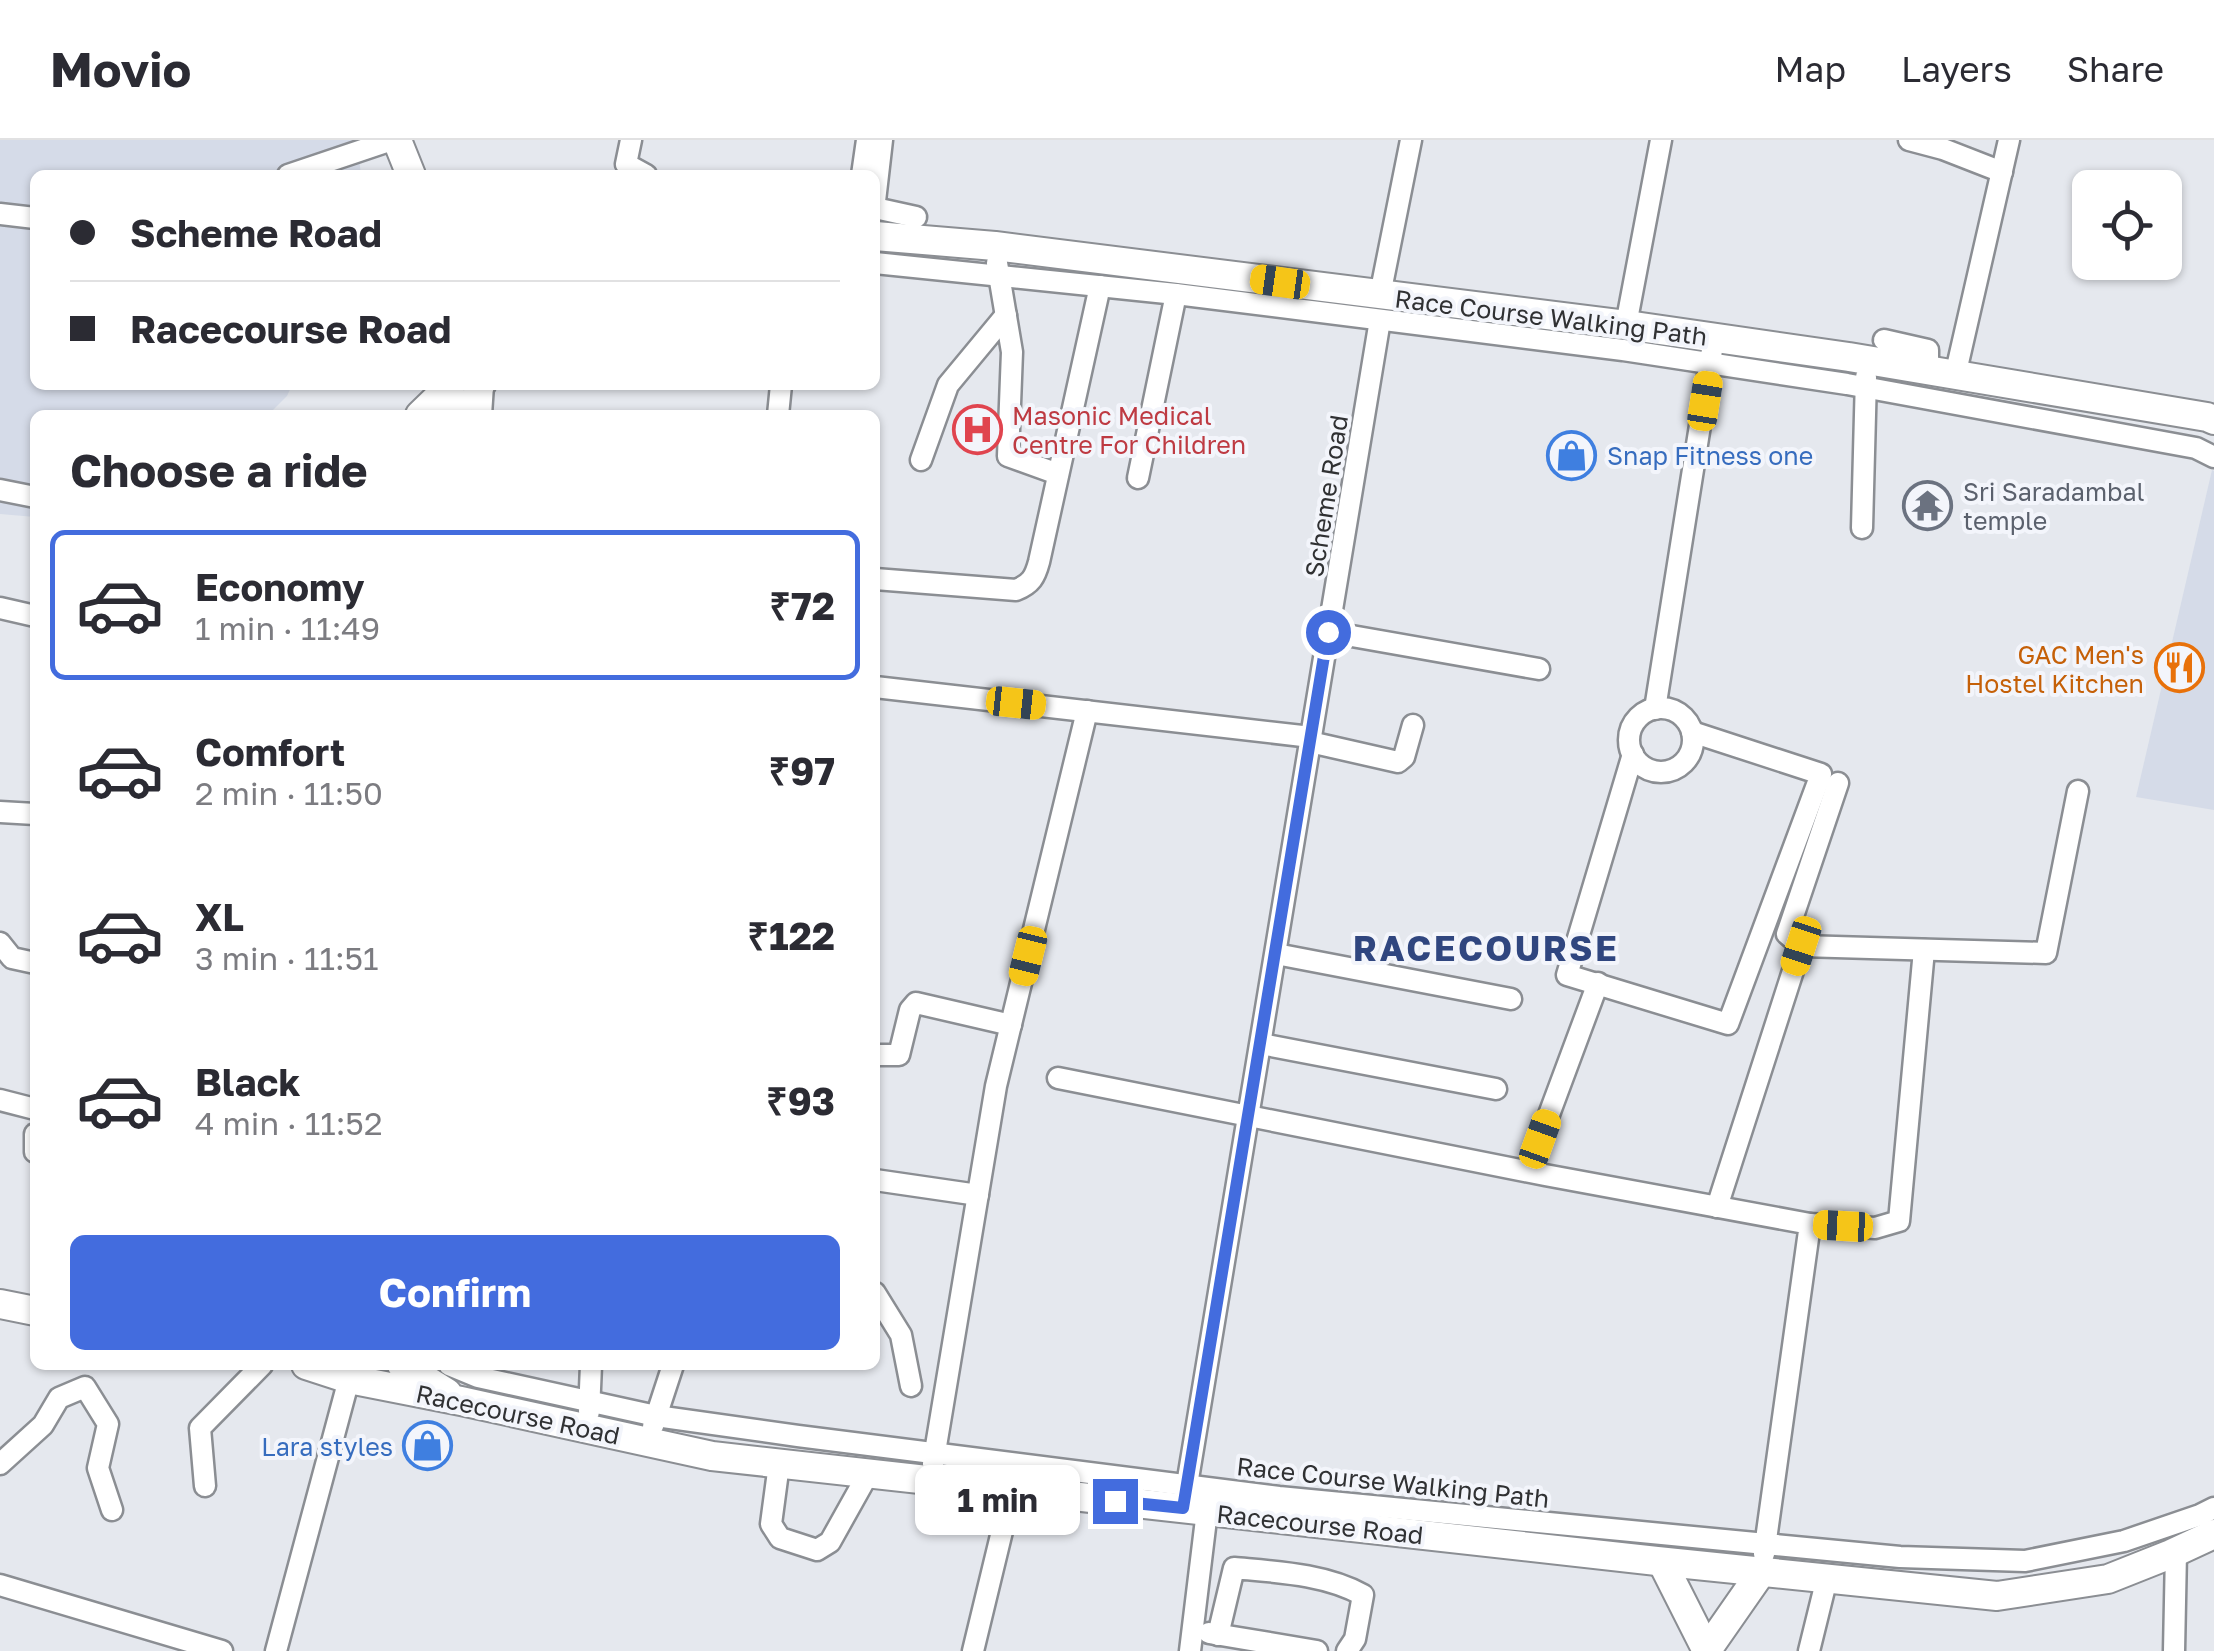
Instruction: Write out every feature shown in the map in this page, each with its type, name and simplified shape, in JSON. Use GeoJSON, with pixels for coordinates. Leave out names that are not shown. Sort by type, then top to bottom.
{"type":"FeatureCollection","features":[{"type":"Feature","properties":{"kind":"street"},"geometry":{"type":"LineString","coordinates":[[303,170],[394,140],[409,170]]}},
{"type":"Feature","properties":{"kind":"street"},"geometry":{"type":"LineString","coordinates":[[631,140],[626,164],[637,170]]}},
{"type":"Feature","properties":{"kind":"street"},"geometry":{"type":"LineString","coordinates":[[863,170],[866,140]]}},
{"type":"Feature","properties":{"kind":"street"},"geometry":{"type":"LineString","coordinates":[[879,170],[882,140]]}},
{"type":"Feature","properties":{"kind":"street","name":"Scheme Road"},"geometry":{"type":"LineString","coordinates":[[1191,1641],[1192,1502],[1248,1117],[1411,140]]}},
{"type":"Feature","properties":{"kind":"street"},"geometry":{"type":"LineString","coordinates":[[1626,325],[1661,140]]}},
{"type":"Feature","properties":{"kind":"street"},"geometry":{"type":"LineString","coordinates":[[1909,140],[2002,172]]}},
{"type":"Feature","properties":{"kind":"street"},"geometry":{"type":"LineString","coordinates":[[1942,374],[2009,140]]}},
{"type":"Feature","properties":{"kind":"street"},"geometry":{"type":"LineString","coordinates":[[880,205],[916,216]]}},
{"type":"Feature","properties":{"kind":"street"},"geometry":{"type":"LineString","coordinates":[[0,214],[30,217]]}},
{"type":"Feature","properties":{"kind":"street"},"geometry":{"type":"LineString","coordinates":[[880,236],[995,246],[1380,308],[1626,325],[1712,350],[1872,363],[2214,420]]}},
{"type":"Feature","properties":{"kind":"street"},"geometry":{"type":"LineString","coordinates":[[995,246],[1012,352],[1008,456],[1058,474]]}},
{"type":"Feature","properties":{"kind":"street","name":"Race Course Walking Path"},"geometry":{"type":"LineString","coordinates":[[880,263],[1176,294],[1380,308],[1712,350]]}},
{"type":"Feature","properties":{"kind":"street"},"geometry":{"type":"LineString","coordinates":[[880,579],[1016,590],[1028,585],[1035,576],[1100,286]]}},
{"type":"Feature","properties":{"kind":"street"},"geometry":{"type":"LineString","coordinates":[[1138,478],[1176,294]]}},
{"type":"Feature","properties":{"kind":"street"},"geometry":{"type":"LineString","coordinates":[[922,460],[948,385],[1006,315]]}},
{"type":"Feature","properties":{"kind":"street"},"geometry":{"type":"LineString","coordinates":[[1655,709],[1712,350]]}},
{"type":"Feature","properties":{"kind":"street"},"geometry":{"type":"LineString","coordinates":[[1872,363],[2196,448],[2214,458]]}},
{"type":"Feature","properties":{"kind":"street"},"geometry":{"type":"LineString","coordinates":[[1862,528],[1872,363]]}},
{"type":"Feature","properties":{"kind":"street"},"geometry":{"type":"LineString","coordinates":[[425,410],[446,390]]}},
{"type":"Feature","properties":{"kind":"street"},"geometry":{"type":"LineString","coordinates":[[457,410],[479,390]]}},
{"type":"Feature","properties":{"kind":"street"},"geometry":{"type":"LineString","coordinates":[[0,490],[30,496]]}},
{"type":"Feature","properties":{"kind":"street"},"geometry":{"type":"LineString","coordinates":[[0,608],[30,615]]}},
{"type":"Feature","properties":{"kind":"street"},"geometry":{"type":"LineString","coordinates":[[1328,632],[1539,669]]}},
{"type":"Feature","properties":{"kind":"street"},"geometry":{"type":"LineString","coordinates":[[880,688],[1311,740],[1401,761],[1413,725]]}},
{"type":"Feature","properties":{"kind":"street"},"geometry":{"type":"LineString","coordinates":[[1633,754],[1639,762],[1658,771],[1669,770],[1687,759],[1692,749],[1692,732],[1686,719],[1667,708],[1655,709],[1647,711],[1633,725],[1633,754],[1566,974],[1728,1024],[1821,774],[1692,732]]}},
{"type":"Feature","properties":{"kind":"street"},"geometry":{"type":"LineString","coordinates":[[932,1467],[996,1086],[1087,712]]}},
{"type":"Feature","properties":{"kind":"street"},"geometry":{"type":"LineString","coordinates":[[1838,784],[1787,934],[1801,946],[2046,953],[2078,792]]}},
{"type":"Feature","properties":{"kind":"street"},"geometry":{"type":"LineString","coordinates":[[0,812],[30,814]]}},
{"type":"Feature","properties":{"kind":"street"},"geometry":{"type":"LineString","coordinates":[[0,943],[12,958],[30,962]]}},
{"type":"Feature","properties":{"kind":"street"},"geometry":{"type":"LineString","coordinates":[[1717,1207],[1801,946]]}},
{"type":"Feature","properties":{"kind":"street"},"geometry":{"type":"LineString","coordinates":[[1058,1078],[1717,1207],[1810,1224],[1876,1228],[1899,1221],[1924,950]]}},
{"type":"Feature","properties":{"kind":"street"},"geometry":{"type":"LineString","coordinates":[[1276,954],[1511,1000]]}},
{"type":"Feature","properties":{"kind":"street"},"geometry":{"type":"LineString","coordinates":[[1528,1171],[1598,983]]}},
{"type":"Feature","properties":{"kind":"street"},"geometry":{"type":"LineString","coordinates":[[880,1055],[899,1055],[910,1010],[916,1002],[1011,1025]]}},
{"type":"Feature","properties":{"kind":"street"},"geometry":{"type":"LineString","coordinates":[[1261,1044],[1496,1089]]}},
{"type":"Feature","properties":{"kind":"street"},"geometry":{"type":"LineString","coordinates":[[0,1100],[30,1107]]}},
{"type":"Feature","properties":{"kind":"street"},"geometry":{"type":"LineString","coordinates":[[880,1181],[978,1195]]}},
{"type":"Feature","properties":{"kind":"street"},"geometry":{"type":"LineString","coordinates":[[1707,1650],[1764,1557],[1810,1224]]}},
{"type":"Feature","properties":{"kind":"street"},"geometry":{"type":"LineString","coordinates":[[880,1301],[901,1335],[911,1386]]}},
{"type":"Feature","properties":{"kind":"street"},"geometry":{"type":"LineString","coordinates":[[0,1304],[30,1309]]}},
{"type":"Feature","properties":{"kind":"street"},"geometry":{"type":"LineString","coordinates":[[89,1370],[86,1387],[108,1424],[98,1468],[112,1510]]}},
{"type":"Feature","properties":{"kind":"street"},"geometry":{"type":"LineString","coordinates":[[205,1486],[200,1428],[257,1370]]}},
{"type":"Feature","properties":{"kind":"street","name":"Racecourse Road"},"geometry":{"type":"LineString","coordinates":[[320,1370],[349,1380],[461,1401],[589,1415],[652,1429],[712,1456],[868,1474],[932,1467],[1012,1490],[1192,1502],[1662,1562],[1764,1557],[1827,1578],[1997,1596],[2108,1578],[2214,1534]]}},
{"type":"Feature","properties":{"kind":"street"},"geometry":{"type":"LineString","coordinates":[[410,1370],[461,1401]]}},
{"type":"Feature","properties":{"kind":"street"},"geometry":{"type":"LineString","coordinates":[[461,1370],[589,1415],[591,1370]]}},
{"type":"Feature","properties":{"kind":"street"},"geometry":{"type":"LineString","coordinates":[[652,1429],[672,1370]]}},
{"type":"Feature","properties":{"kind":"street"},"geometry":{"type":"LineString","coordinates":[[276,1651],[349,1380]]}},
{"type":"Feature","properties":{"kind":"street"},"geometry":{"type":"LineString","coordinates":[[0,1464],[43,1425],[59,1398],[86,1387]]}},
{"type":"Feature","properties":{"kind":"street","name":"Race Course Walking Path"},"geometry":{"type":"LineString","coordinates":[[652,1429],[1192,1502],[1279,1497],[1764,1557],[2025,1561],[2124,1541],[2214,1508]]}},
{"type":"Feature","properties":{"kind":"street"},"geometry":{"type":"LineString","coordinates":[[779,1464],[771,1524],[780,1538],[816,1550],[830,1542],[868,1474]]}},
{"type":"Feature","properties":{"kind":"street"},"geometry":{"type":"LineString","coordinates":[[972,1651],[1012,1490]]}},
{"type":"Feature","properties":{"kind":"street"},"geometry":{"type":"LineString","coordinates":[[2174,1651],[2176,1552]]}},
{"type":"Feature","properties":{"kind":"street"},"geometry":{"type":"LineString","coordinates":[[1662,1562],[1707,1650]]}},
{"type":"Feature","properties":{"kind":"street"},"geometry":{"type":"LineString","coordinates":[[1218,1635],[1234,1568],[1283,1572],[1347,1586],[1363,1595],[1355,1638],[1348,1651]]}},
{"type":"Feature","properties":{"kind":"street"},"geometry":{"type":"LineString","coordinates":[[1809,1651],[1827,1578]]}},
{"type":"Feature","properties":{"kind":"street"},"geometry":{"type":"LineString","coordinates":[[0,1585],[160,1642],[222,1651]]}},
{"type":"Feature","properties":{"kind":"street"},"geometry":{"type":"LineString","coordinates":[[1191,1641],[1218,1635],[1317,1651]]}},
{"type":"Feature","properties":{"kind":"shaded area"},"geometry":{"type":"Polygon","coordinates":[[[0,140],[357,140],[360,170],[30,170],[30,390],[290,390],[273,410],[30,410],[30,517],[0,514],[0,140]]]}},
{"type":"Feature","properties":{"kind":"shaded area"},"geometry":{"type":"Polygon","coordinates":[[[2214,471],[2214,810],[2136,797],[2214,471]]]}},
{"type":"Feature","properties":{"kind":"place","name":"Masonic Medical Centre For Children"},"geometry":{"type":"Point","coordinates":[977,429]}},
{"type":"Feature","properties":{"kind":"place","name":"Snap Fitness one"},"geometry":{"type":"Point","coordinates":[1572,455]}},
{"type":"Feature","properties":{"kind":"place","name":"Sri Saradambal temple"},"geometry":{"type":"Point","coordinates":[1928,505]}},
{"type":"Feature","properties":{"kind":"place","name":"GAC Men's Hostel Kitchen"},"geometry":{"type":"Point","coordinates":[2179,668]}},
{"type":"Feature","properties":{"kind":"place","name":"Lara styles"},"geometry":{"type":"Point","coordinates":[428,1446]}},
{"type":"Feature","properties":{"kind":"district","name":"RACECOURSE"},"geometry":{"type":"Point","coordinates":[1486,948]}},
{"type":"Feature","properties":{"kind":"route"},"geometry":{"type":"LineString","coordinates":[[1115,1501],[1183,1508],[1328,632]]}}]}
